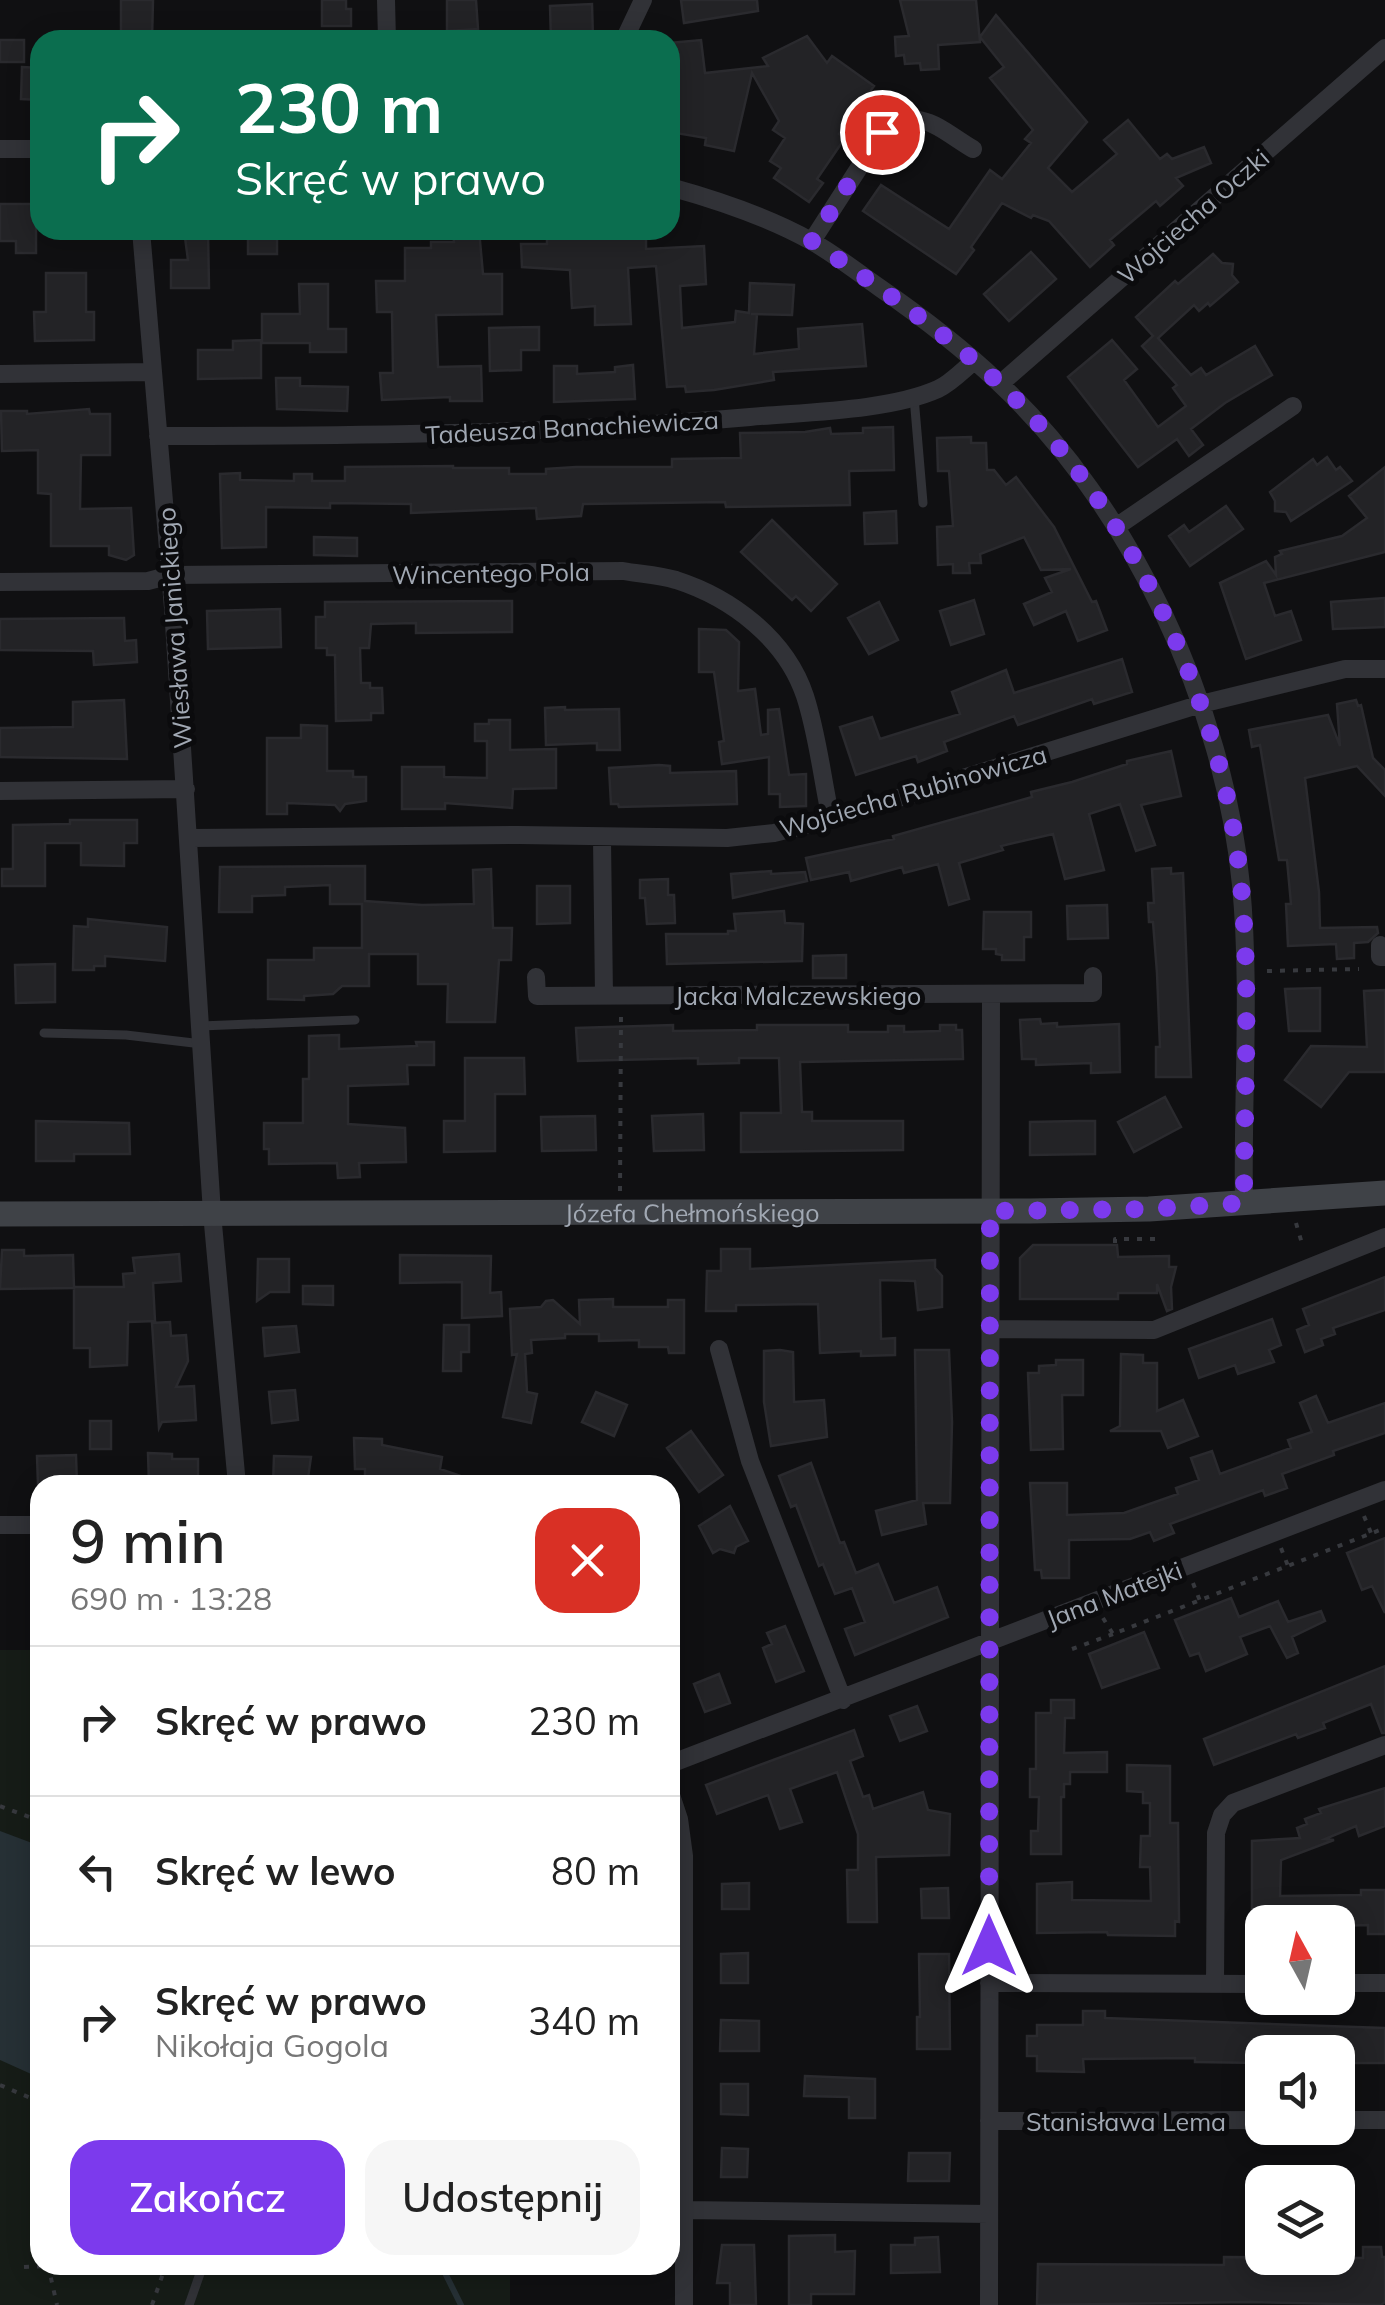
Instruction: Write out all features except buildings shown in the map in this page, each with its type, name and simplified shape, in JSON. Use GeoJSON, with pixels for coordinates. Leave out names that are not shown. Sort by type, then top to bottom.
{"type":"FeatureCollection","features":[{"type":"Feature","properties":{"kind":"street"},"geometry":{"type":"LineString","coordinates":[[386,0],[387,30]]}},
{"type":"Feature","properties":{"kind":"street"},"geometry":{"type":"LineString","coordinates":[[629,30],[644,0]]}},
{"type":"Feature","properties":{"kind":"street","name":"Wojciecha Oczki"},"geometry":{"type":"LineString","coordinates":[[1000,384],[1385,48]]}},
{"type":"Feature","properties":{"kind":"street"},"geometry":{"type":"LineString","coordinates":[[812,241],[882,132],[899,120],[924,118],[972,150]]}},
{"type":"Feature","properties":{"kind":"street"},"geometry":{"type":"LineString","coordinates":[[0,149],[30,149]]}},
{"type":"Feature","properties":{"kind":"street"},"geometry":{"type":"LineString","coordinates":[[680,189],[812,241],[938,328],[1000,384],[1058,448],[1116,527],[1152,592],[1201,704],[1228,802],[1241,884],[1244,1203]]}},
{"type":"Feature","properties":{"kind":"street","name":"Wiesława Janickiego"},"geometry":{"type":"LineString","coordinates":[[143,240],[190,838],[212,1213],[236,1475]]}},
{"type":"Feature","properties":{"kind":"street","name":"Tadeusza Banachiewicza"},"geometry":{"type":"LineString","coordinates":[[158,436],[487,434],[614,429],[813,411],[914,396],[941,388],[974,361]]}},
{"type":"Feature","properties":{"kind":"street"},"geometry":{"type":"LineString","coordinates":[[0,374],[152,372]]}},
{"type":"Feature","properties":{"kind":"street"},"geometry":{"type":"LineString","coordinates":[[1116,527],[1293,406]]}},
{"type":"Feature","properties":{"kind":"street","name":"Wincentego Pola"},"geometry":{"type":"LineString","coordinates":[[0,582],[148,581],[171,575],[622,572],[674,580],[717,596],[744,613],[779,649],[804,692],[831,818]]}},
{"type":"Feature","properties":{"kind":"street","name":"Wojciecha Rubinowicza"},"geometry":{"type":"LineString","coordinates":[[190,838],[727,838],[774,833],[1201,704],[1345,669],[1385,669]]}},
{"type":"Feature","properties":{"kind":"street"},"geometry":{"type":"LineString","coordinates":[[0,791],[186,789]]}},
{"type":"Feature","properties":{"kind":"street"},"geometry":{"type":"LineString","coordinates":[[602,838],[604,996]]}},
{"type":"Feature","properties":{"kind":"street","name":"Jacka Malczewskiego"},"geometry":{"type":"LineString","coordinates":[[536,976],[537,996],[1093,993],[1093,976]]}},
{"type":"Feature","properties":{"kind":"street"},"geometry":{"type":"LineString","coordinates":[[988,2305],[992,994]]}},
{"type":"Feature","properties":{"kind":"street","name":"Józefa Chełmońskiego"},"geometry":{"type":"LineString","coordinates":[[0,1214],[1149,1209],[1385,1193]]}},
{"type":"Feature","properties":{"kind":"street"},"geometry":{"type":"LineString","coordinates":[[990,1329],[1154,1330],[1385,1237]]}},
{"type":"Feature","properties":{"kind":"street"},"geometry":{"type":"LineString","coordinates":[[719,1349],[750,1461],[844,1700]]}},
{"type":"Feature","properties":{"kind":"street","name":"Jana Matejki"},"geometry":{"type":"LineString","coordinates":[[680,1760],[1385,1490]]}},
{"type":"Feature","properties":{"kind":"street"},"geometry":{"type":"LineString","coordinates":[[0,1525],[30,1525]]}},
{"type":"Feature","properties":{"kind":"street"},"geometry":{"type":"LineString","coordinates":[[1215,1984],[1216,1833],[1222,1815],[1233,1803],[1385,1745]]}},
{"type":"Feature","properties":{"kind":"street"},"geometry":{"type":"LineString","coordinates":[[680,1826],[684,1856],[684,2305]]}},
{"type":"Feature","properties":{"kind":"street"},"geometry":{"type":"LineString","coordinates":[[989,1983],[1245,1984]]}},
{"type":"Feature","properties":{"kind":"street"},"geometry":{"type":"LineString","coordinates":[[1355,1984],[1385,1983]]}},
{"type":"Feature","properties":{"kind":"street","name":"Stanisława Lema"},"geometry":{"type":"LineString","coordinates":[[989,2121],[1245,2120]]}},
{"type":"Feature","properties":{"kind":"street"},"geometry":{"type":"LineString","coordinates":[[1355,2120],[1385,2120]]}},
{"type":"Feature","properties":{"kind":"street"},"geometry":{"type":"LineString","coordinates":[[684,2210],[989,2214]]}},
{"type":"Feature","properties":{"kind":"lane"},"geometry":{"type":"LineString","coordinates":[[914,396],[922,503]]}},
{"type":"Feature","properties":{"kind":"lane"},"geometry":{"type":"LineString","coordinates":[[44,1033],[202,1035],[356,1020]]}},
{"type":"Feature","properties":{"kind":"lane"},"geometry":{"type":"LineString","coordinates":[[189,2305],[199,2275]]}},
{"type":"Feature","properties":{"kind":"path"},"geometry":{"type":"LineString","coordinates":[[1257,971],[1359,970]]}},
{"type":"Feature","properties":{"kind":"path"},"geometry":{"type":"LineString","coordinates":[[620,1198],[622,1006]]}},
{"type":"Feature","properties":{"kind":"path"},"geometry":{"type":"LineString","coordinates":[[1296,1223],[1306,1256]]}},
{"type":"Feature","properties":{"kind":"path"},"geometry":{"type":"LineString","coordinates":[[1115,1243],[1115,1239],[1156,1239]]}},
{"type":"Feature","properties":{"kind":"path"},"geometry":{"type":"LineString","coordinates":[[1363,1512],[1371,1533]]}},
{"type":"Feature","properties":{"kind":"path"},"geometry":{"type":"LineString","coordinates":[[1072,1650],[1385,1528]]}},
{"type":"Feature","properties":{"kind":"path"},"geometry":{"type":"LineString","coordinates":[[1280,1544],[1288,1566]]}},
{"type":"Feature","properties":{"kind":"path"},"geometry":{"type":"LineString","coordinates":[[1192,1579],[1200,1601]]}},
{"type":"Feature","properties":{"kind":"path"},"geometry":{"type":"LineString","coordinates":[[1100,1614],[1112,1634]]}},
{"type":"Feature","properties":{"kind":"path"},"geometry":{"type":"LineString","coordinates":[[0,1806],[30,1816]]}},
{"type":"Feature","properties":{"kind":"path"},"geometry":{"type":"LineString","coordinates":[[0,2085],[30,2098]]}},
{"type":"Feature","properties":{"kind":"path"},"geometry":{"type":"LineString","coordinates":[[24,2267],[30,2267]]}},
{"type":"Feature","properties":{"kind":"path"},"geometry":{"type":"LineString","coordinates":[[50,2275],[56,2305]]}},
{"type":"Feature","properties":{"kind":"path"},"geometry":{"type":"LineString","coordinates":[[152,2305],[162,2275]]}},
{"type":"Feature","properties":{"kind":"shaded area"},"geometry":{"type":"Polygon","coordinates":[[[0,1650],[30,1650],[30,2275],[510,2275],[510,2305],[0,2305],[0,1650]]]}},
{"type":"Feature","properties":{"kind":"shaded area"},"geometry":{"type":"Polygon","coordinates":[[[0,1831],[30,1842],[30,2074],[0,2060],[0,1831]]]}},
{"type":"Feature","properties":{"kind":"waterway"},"geometry":{"type":"LineString","coordinates":[[446,2275],[461,2305]]}},
{"type":"Feature","properties":{"kind":"route"},"geometry":{"type":"LineString","coordinates":[[882,132],[812,241],[938,328],[1000,384],[1058,448],[1116,527],[1152,592],[1201,704],[1228,802],[1241,884],[1244,1203],[1149,1209],[990,1211],[989,1946]]}}]}
